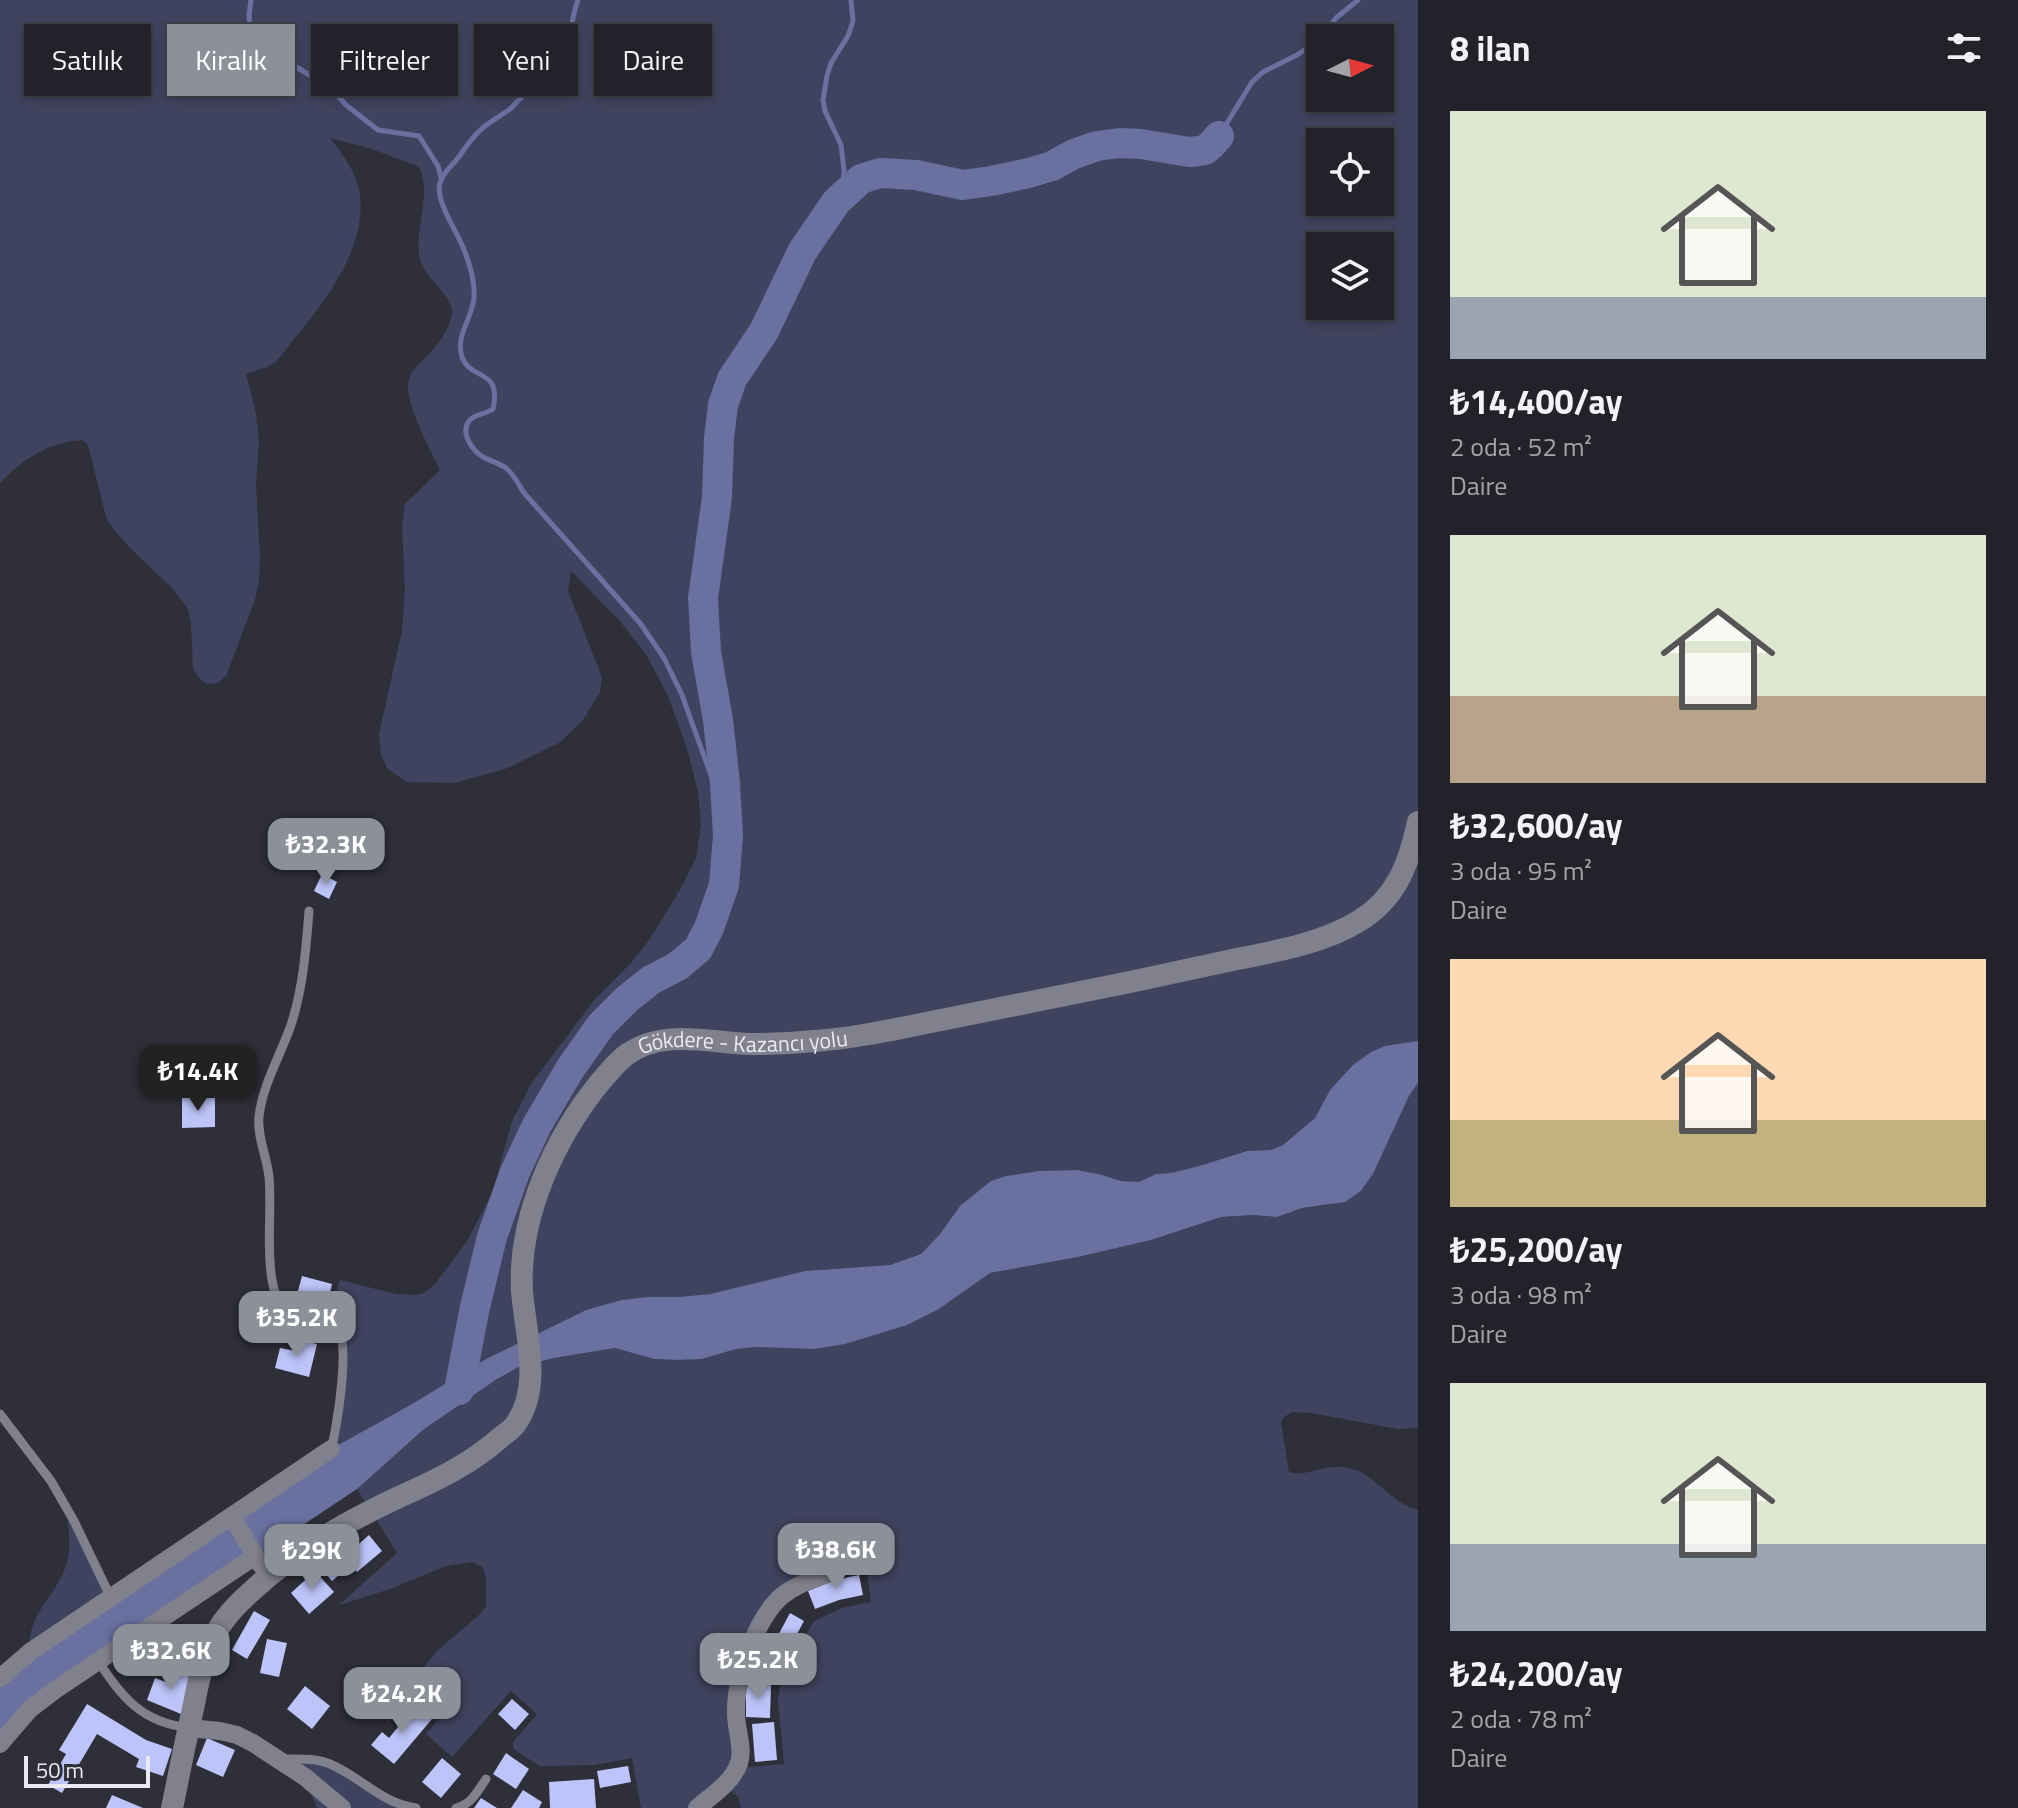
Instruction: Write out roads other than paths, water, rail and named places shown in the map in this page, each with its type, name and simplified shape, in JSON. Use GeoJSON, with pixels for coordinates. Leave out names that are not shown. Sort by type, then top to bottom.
{"type":"FeatureCollection","features":[{"type":"Feature","properties":{"kind":"street","name":"Gökdere - Kazancı yolu"},"geometry":{"type":"LineString","coordinates":[[172,1808],[204,1663],[227,1616],[268,1576],[319,1538],[465,1464],[515,1424],[530,1385],[522,1267],[533,1208],[545,1174],[568,1127],[591,1093],[627,1054],[662,1040],[678,1038],[748,1044],[824,1041],[869,1034],[1307,943],[1338,932],[1376,909],[1404,872],[1418,822]]}},
{"type":"Feature","properties":{"kind":"street"},"geometry":{"type":"LineString","coordinates":[[0,1678],[30,1652],[111,1598],[234,1522],[331,1449]]}},
{"type":"Feature","properties":{"kind":"street"},"geometry":{"type":"LineString","coordinates":[[234,1522],[268,1576]]}},
{"type":"Feature","properties":{"kind":"street"},"geometry":{"type":"LineString","coordinates":[[0,1744],[30,1709],[55,1690],[253,1552]]}},
{"type":"Feature","properties":{"kind":"street"},"geometry":{"type":"LineString","coordinates":[[697,1808],[727,1781],[739,1763],[741,1751],[736,1711],[741,1675],[746,1656],[769,1611],[780,1597],[793,1588],[828,1574]]}},
{"type":"Feature","properties":{"kind":"street"},"geometry":{"type":"LineString","coordinates":[[189,1728],[237,1735],[305,1777],[342,1808]]}},
{"type":"Feature","properties":{"kind":"lane"},"geometry":{"type":"LineString","coordinates":[[309,911],[300,993],[261,1105],[259,1126],[268,1174],[269,1249],[274,1291],[281,1304],[294,1316],[330,1324],[338,1330],[343,1340],[342,1388],[331,1449]]}},
{"type":"Feature","properties":{"kind":"lane"},"geometry":{"type":"LineString","coordinates":[[0,1414],[51,1481],[111,1598]]}},
{"type":"Feature","properties":{"kind":"lane"},"geometry":{"type":"LineString","coordinates":[[98,1661],[130,1704],[163,1722],[189,1728]]}},
{"type":"Feature","properties":{"kind":"lane"},"geometry":{"type":"LineString","coordinates":[[278,1759],[329,1763],[392,1802],[416,1808]]}},
{"type":"Feature","properties":{"kind":"lane"},"geometry":{"type":"LineString","coordinates":[[456,1808],[465,1806],[474,1798],[486,1779]]}},
{"type":"Feature","properties":{"kind":"waterway"},"geometry":{"type":"LineString","coordinates":[[251,0],[249,15],[254,36],[285,60],[332,89],[346,105],[378,130],[419,136],[438,166],[441,177]]}},
{"type":"Feature","properties":{"kind":"waterway"},"geometry":{"type":"LineString","coordinates":[[578,0],[568,44],[556,69],[477,133],[440,183],[443,206],[465,251],[474,284],[473,306],[462,335],[462,357],[466,364],[490,381],[495,396],[493,409],[470,420],[466,435],[479,454],[512,473],[525,494],[640,623],[664,658],[682,695],[712,778],[728,836]]}},
{"type":"Feature","properties":{"kind":"waterway"},"geometry":{"type":"LineString","coordinates":[[842,196],[844,170],[841,145],[823,100],[831,63],[848,36],[853,21],[851,0]]}},
{"type":"Feature","properties":{"kind":"waterway"},"geometry":{"type":"LineString","coordinates":[[1332,24],[1358,0]]}},
{"type":"Feature","properties":{"kind":"waterway"},"geometry":{"type":"LineString","coordinates":[[1219,136],[1252,82],[1263,72],[1306,49]]}},
{"type":"Feature","properties":{"kind":"waterway"},"geometry":{"type":"LineString","coordinates":[[459,1390],[492,1237],[515,1172],[537,1125],[601,1025],[651,980],[678,966],[698,949],[724,885],[728,836],[725,783],[706,652],[703,598],[717,497],[723,405],[732,379],[764,331],[802,252],[836,202],[861,179],[880,173],[916,175],[963,185],[1029,173],[1097,146],[1141,144],[1189,152],[1205,150],[1219,136]]}}]}
